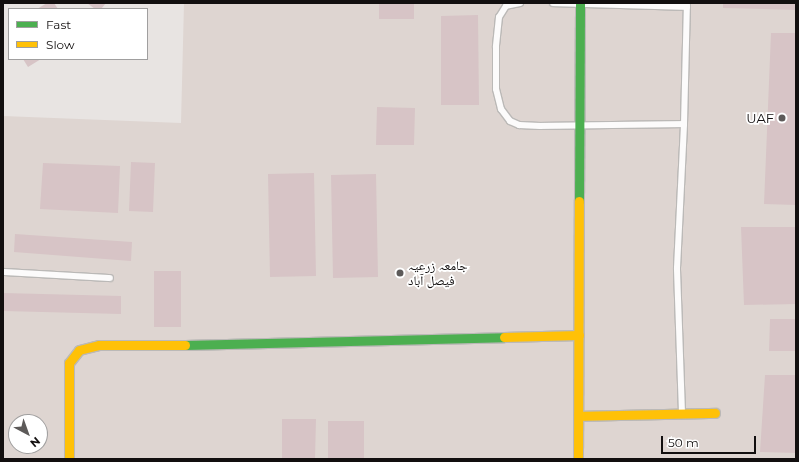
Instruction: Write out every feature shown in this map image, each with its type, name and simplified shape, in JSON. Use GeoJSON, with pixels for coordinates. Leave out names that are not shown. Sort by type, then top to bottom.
{"type":"FeatureCollection","features":[{"type":"Feature","properties":{"kind":"street"},"geometry":{"type":"LineString","coordinates":[[578,459],[580,4]]}},
{"type":"Feature","properties":{"kind":"street"},"geometry":{"type":"LineString","coordinates":[[69,459],[69,363],[79,350],[98,346],[173,346],[206,343],[579,335]]}},
{"type":"Feature","properties":{"kind":"street"},"geometry":{"type":"LineString","coordinates":[[579,416],[714,413]]}},
{"type":"Feature","properties":{"kind":"lane"},"geometry":{"type":"LineString","coordinates":[[520,3],[506,6],[499,17],[496,47],[496,89],[501,109],[510,121],[519,125],[684,124]]}},
{"type":"Feature","properties":{"kind":"lane"},"geometry":{"type":"LineString","coordinates":[[553,3],[687,5],[678,268],[682,414]]}},
{"type":"Feature","properties":{"kind":"lane"},"geometry":{"type":"LineString","coordinates":[[3,272],[110,278]]}},
{"type":"Feature","properties":{"kind":"shaded area","name":"جامعہ زرعیہ فیصل آباد"},"geometry":{"type":"Polygon","coordinates":[[[184,3],[796,3],[796,459],[3,459],[3,116],[181,123],[184,3]]]}},
{"type":"Feature","properties":{"kind":"building"},"geometry":{"type":"Polygon","coordinates":[[[47,3],[54,3],[57,8],[39,8],[47,3]]]}},
{"type":"Feature","properties":{"kind":"building"},"geometry":{"type":"Polygon","coordinates":[[[87,3],[106,3],[102,8],[94,8],[87,3]]]}},
{"type":"Feature","properties":{"kind":"building"},"geometry":{"type":"Polygon","coordinates":[[[379,3],[414,3],[414,19],[379,19],[379,3]]]}},
{"type":"Feature","properties":{"kind":"building"},"geometry":{"type":"Polygon","coordinates":[[[723,3],[796,3],[796,10],[723,8],[723,3]]]}},
{"type":"Feature","properties":{"kind":"building"},"geometry":{"type":"Polygon","coordinates":[[[478,15],[479,105],[441,105],[441,16],[478,15]]]}},
{"type":"Feature","properties":{"kind":"building","name":"UAF"},"geometry":{"type":"Polygon","coordinates":[[[771,33],[796,33],[796,205],[764,204],[771,33]]]}},
{"type":"Feature","properties":{"kind":"building"},"geometry":{"type":"Polygon","coordinates":[[[24,60],[39,60],[28,67],[24,60]]]}},
{"type":"Feature","properties":{"kind":"building"},"geometry":{"type":"Polygon","coordinates":[[[377,107],[415,108],[414,145],[376,145],[377,107]]]}},
{"type":"Feature","properties":{"kind":"building"},"geometry":{"type":"Polygon","coordinates":[[[131,162],[155,163],[153,212],[129,211],[131,162]]]}},
{"type":"Feature","properties":{"kind":"building"},"geometry":{"type":"Polygon","coordinates":[[[43,163],[120,166],[118,213],[40,209],[43,163]]]}},
{"type":"Feature","properties":{"kind":"building"},"geometry":{"type":"Polygon","coordinates":[[[314,173],[316,276],[270,277],[268,174],[314,173]]]}},
{"type":"Feature","properties":{"kind":"building"},"geometry":{"type":"Polygon","coordinates":[[[376,174],[378,277],[333,278],[331,175],[376,174]]]}},
{"type":"Feature","properties":{"kind":"building"},"geometry":{"type":"Polygon","coordinates":[[[741,227],[796,227],[796,304],[744,305],[741,227]]]}},
{"type":"Feature","properties":{"kind":"building"},"geometry":{"type":"Polygon","coordinates":[[[15,234],[132,242],[131,261],[14,252],[15,234]]]}},
{"type":"Feature","properties":{"kind":"building"},"geometry":{"type":"Polygon","coordinates":[[[154,271],[181,271],[181,327],[154,327],[154,271]]]}},
{"type":"Feature","properties":{"kind":"building"},"geometry":{"type":"Polygon","coordinates":[[[3,293],[121,296],[121,314],[3,311],[3,293]]]}},
{"type":"Feature","properties":{"kind":"building"},"geometry":{"type":"Polygon","coordinates":[[[770,319],[796,319],[796,351],[769,351],[770,319]]]}},
{"type":"Feature","properties":{"kind":"building"},"geometry":{"type":"Polygon","coordinates":[[[765,375],[796,375],[796,453],[760,452],[765,375]]]}},
{"type":"Feature","properties":{"kind":"building"},"geometry":{"type":"Polygon","coordinates":[[[282,419],[316,419],[315,459],[282,459],[282,419]]]}},
{"type":"Feature","properties":{"kind":"building"},"geometry":{"type":"Polygon","coordinates":[[[328,421],[364,421],[364,459],[328,459],[328,421]]]}},
{"type":"Feature","properties":{"kind":"traffic: fast"},"geometry":{"type":"LineString","coordinates":[[579,201],[580,3]]}},
{"type":"Feature","properties":{"kind":"traffic: fast"},"geometry":{"type":"LineString","coordinates":[[185,345],[504,337]]}},
{"type":"Feature","properties":{"kind":"traffic: slow"},"geometry":{"type":"LineString","coordinates":[[578,459],[579,201]]}},
{"type":"Feature","properties":{"kind":"traffic: slow"},"geometry":{"type":"LineString","coordinates":[[504,337],[579,335]]}},
{"type":"Feature","properties":{"kind":"traffic: slow"},"geometry":{"type":"LineString","coordinates":[[69,459],[69,363],[79,350],[99,345],[185,345]]}},
{"type":"Feature","properties":{"kind":"traffic: slow"},"geometry":{"type":"LineString","coordinates":[[579,416],[715,413]]}},
{"type":"Feature","properties":{"kind":"place","name":"UAF"},"geometry":{"type":"Point","coordinates":[782,118]}},
{"type":"Feature","properties":{"kind":"place","name":"جامعہ زرعیہ فیصل آباد"},"geometry":{"type":"Point","coordinates":[400,273]}}]}
